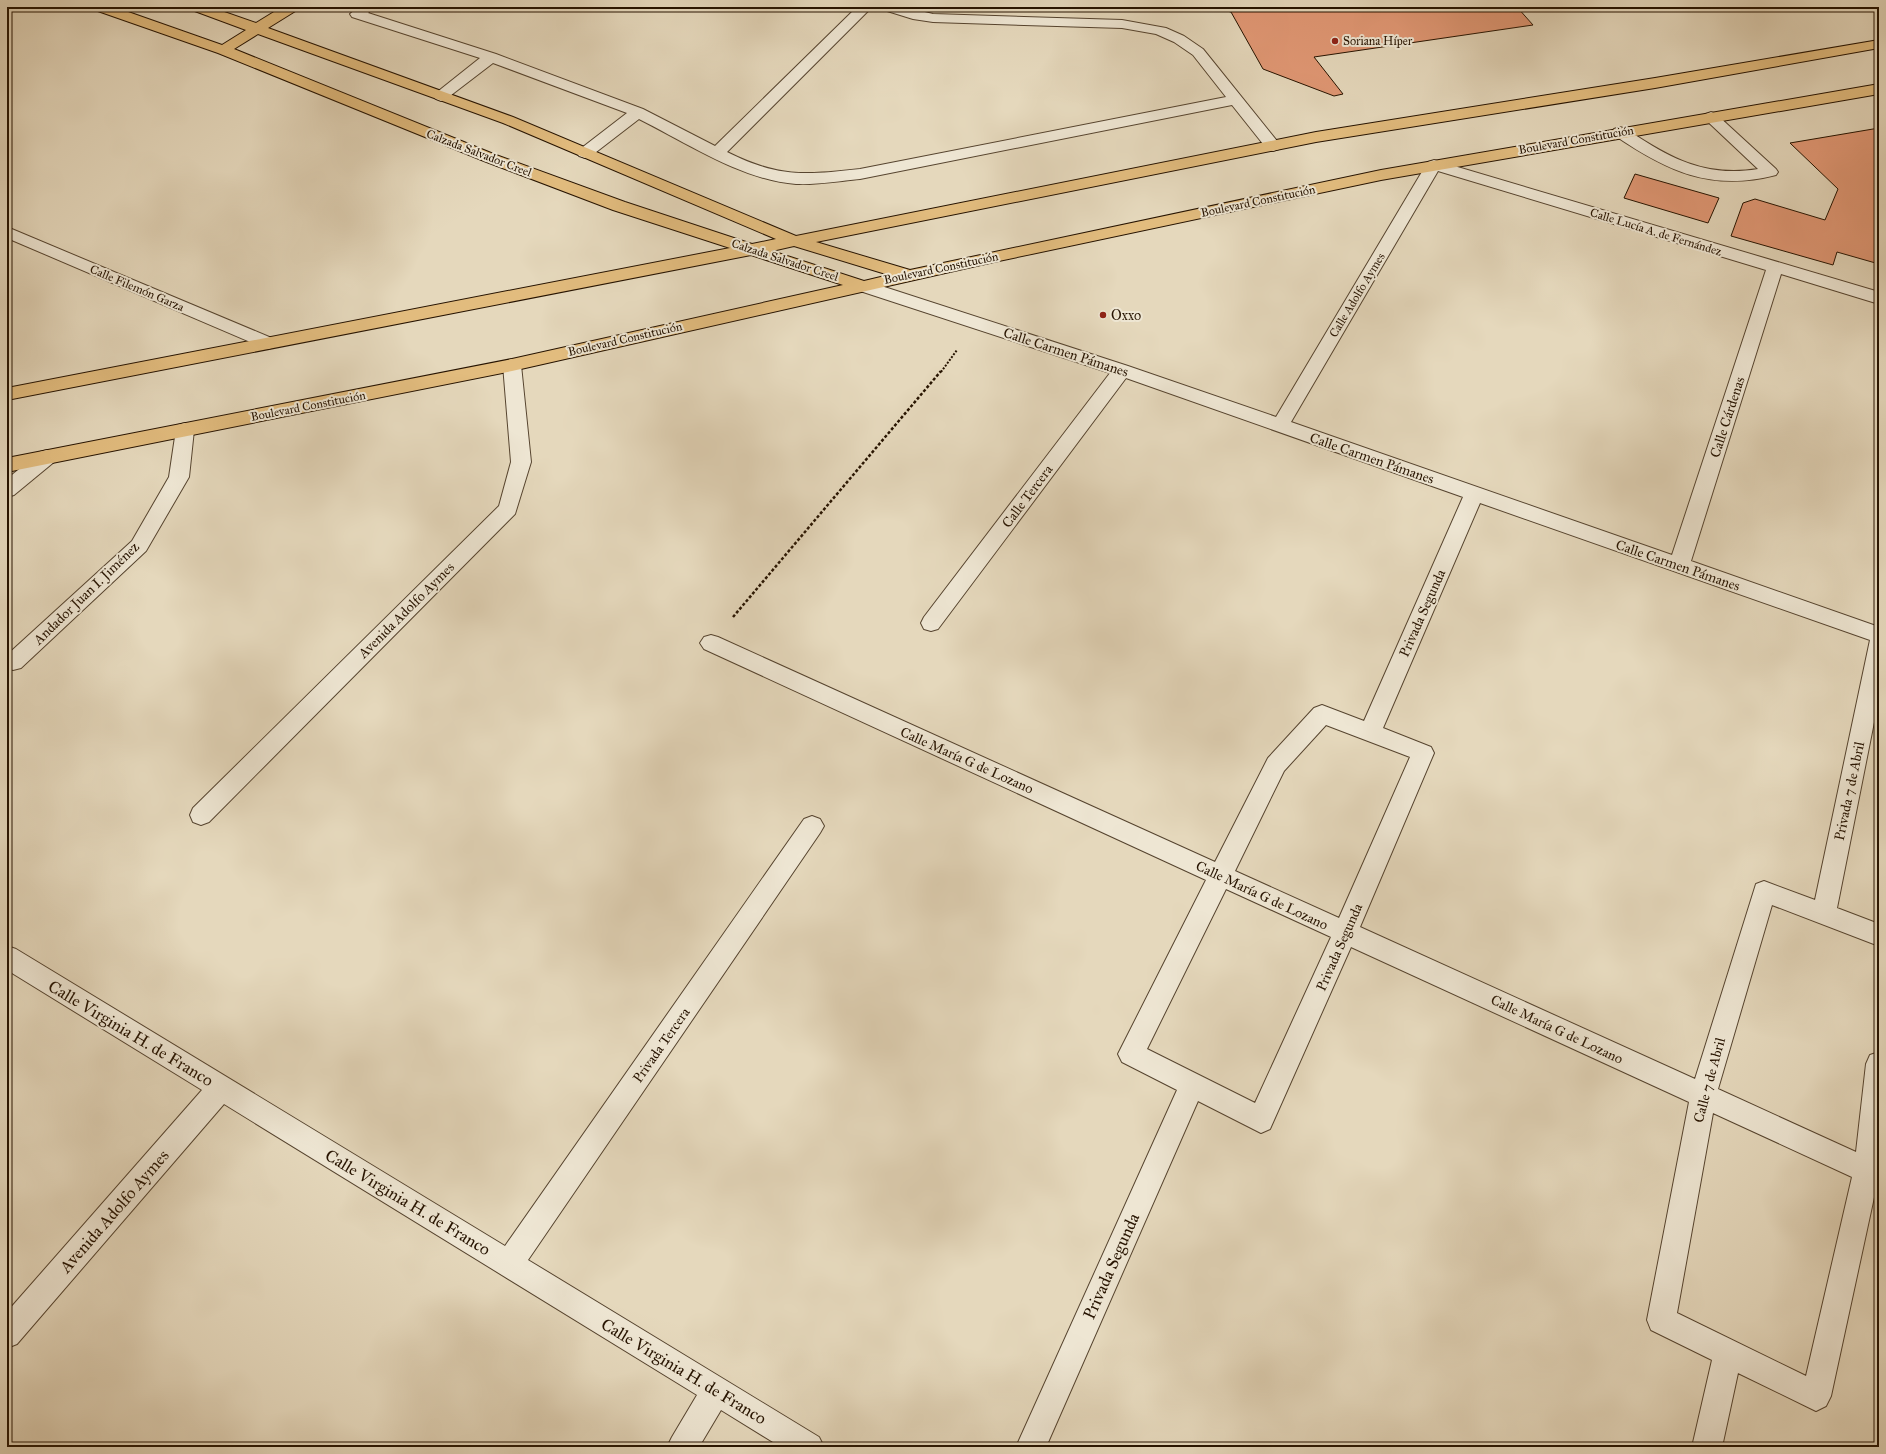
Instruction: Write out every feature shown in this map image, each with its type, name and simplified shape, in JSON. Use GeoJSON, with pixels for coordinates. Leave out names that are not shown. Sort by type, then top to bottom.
{"type":"FeatureCollection","features":[{"type":"Feature","properties":{"kind":"main road","name":"Calzada Salvador Creel"},"geometry":{"type":"LineString","coordinates":[[100,7],[222,50],[490,158],[619,206],[863,286]]}},
{"type":"Feature","properties":{"kind":"main road","name":"Calzada Salvador Creel"},"geometry":{"type":"LineString","coordinates":[[197,7],[221,10],[258,28],[508,120],[794,240],[909,276]]}},
{"type":"Feature","properties":{"kind":"main road"},"geometry":{"type":"LineString","coordinates":[[222,50],[292,7]]}},
{"type":"Feature","properties":{"kind":"main road"},"geometry":{"type":"LineString","coordinates":[[181,35],[221,10]]}},
{"type":"Feature","properties":{"kind":"main road"},"geometry":{"type":"LineString","coordinates":[[7,394],[1273,146],[1879,44]]}},
{"type":"Feature","properties":{"kind":"main road"},"geometry":{"type":"LineString","coordinates":[[1852,49],[1879,56]]}},
{"type":"Feature","properties":{"kind":"main road","name":"Boulevard Constitución"},"geometry":{"type":"LineString","coordinates":[[7,465],[512,365],[863,286],[1366,178],[1620,132],[1879,89]]}},
{"type":"Feature","properties":{"kind":"street"},"geometry":{"type":"LineString","coordinates":[[367,7],[357,14],[490,57],[638,112],[717,153],[756,171],[769,175],[796,179],[815,179],[860,174],[1236,100]]}},
{"type":"Feature","properties":{"kind":"street"},"geometry":{"type":"LineString","coordinates":[[717,153],[865,7]]}},
{"type":"Feature","properties":{"kind":"street"},"geometry":{"type":"LineString","coordinates":[[889,7],[918,16],[933,18],[1106,24],[1150,28],[1173,36],[1198,52],[1273,146]]}},
{"type":"Feature","properties":{"kind":"street"},"geometry":{"type":"LineString","coordinates":[[441,96],[490,57]]}},
{"type":"Feature","properties":{"kind":"street"},"geometry":{"type":"LineString","coordinates":[[585,153],[638,112]]}},
{"type":"Feature","properties":{"kind":"street"},"geometry":{"type":"LineString","coordinates":[[1620,132],[1657,157],[1694,171],[1727,177],[1757,176],[1770,172],[1711,117]]}},
{"type":"Feature","properties":{"kind":"street","name":"Calle Lucía A. de Fernández"},"geometry":{"type":"LineString","coordinates":[[1434,165],[1879,298]]}},
{"type":"Feature","properties":{"kind":"street","name":"Calle Adolfo Aymes"},"geometry":{"type":"LineString","coordinates":[[1280,426],[1434,165]]}},
{"type":"Feature","properties":{"kind":"street","name":"Calle Filemón Garza"},"geometry":{"type":"LineString","coordinates":[[7,232],[268,344]]}},
{"type":"Feature","properties":{"kind":"street","name":"Calle Cárdenas"},"geometry":{"type":"LineString","coordinates":[[1679,566],[1775,267]]}},
{"type":"Feature","properties":{"kind":"street","name":"Calle Carmen Pámanes"},"geometry":{"type":"LineString","coordinates":[[863,286],[1122,370],[1879,636]]}},
{"type":"Feature","properties":{"kind":"street","name":"Avenida Adolfo Aymes"},"geometry":{"type":"LineString","coordinates":[[201,815],[508,509],[520,462],[512,365]]}},
{"type":"Feature","properties":{"kind":"street","name":"Calle Tercera"},"geometry":{"type":"LineString","coordinates":[[931,623],[1122,370]]}},
{"type":"Feature","properties":{"kind":"street","name":"Andador Juan I. Jiménez"},"geometry":{"type":"LineString","coordinates":[[13,662],[139,546],[179,477],[185,430]]}},
{"type":"Feature","properties":{"kind":"street"},"geometry":{"type":"LineString","coordinates":[[7,490],[47,457]]}},
{"type":"Feature","properties":{"kind":"street","name":"Privada Segunda"},"geometry":{"type":"LineString","coordinates":[[1370,732],[1474,494]]}},
{"type":"Feature","properties":{"kind":"street","name":"Calle María G de Lozano"},"geometry":{"type":"LineString","coordinates":[[711,643],[1873,1173]]}},
{"type":"Feature","properties":{"kind":"street","name":"Privada 7 de Abril"},"geometry":{"type":"LineString","coordinates":[[1824,914],[1879,644]]}},
{"type":"Feature","properties":{"kind":"street","name":"Privada Segunda"},"geometry":{"type":"LineString","coordinates":[[1322,714],[1370,732],[1423,753],[1346,933],[1261,1120],[1131,1054],[1276,765],[1322,714]]}},
{"type":"Feature","properties":{"kind":"street","name":"Privada Tercera"},"geometry":{"type":"LineString","coordinates":[[509,1264],[812,826]]}},
{"type":"Feature","properties":{"kind":"street","name":"Calle 7 de Abril"},"geometry":{"type":"LineString","coordinates":[[1879,935],[1764,891],[1703,1096],[1661,1320],[1816,1396],[1873,1173],[1879,1064]]}},
{"type":"Feature","properties":{"kind":"street","name":"Calle Virginia H. de Franco"},"geometry":{"type":"LineString","coordinates":[[7,957],[808,1447]]}},
{"type":"Feature","properties":{"kind":"street","name":"Privada Segunda"},"geometry":{"type":"LineString","coordinates":[[1031,1447],[1192,1085]]}},
{"type":"Feature","properties":{"kind":"street","name":"Avenida Adolfo Aymes"},"geometry":{"type":"LineString","coordinates":[[7,1334],[221,1088]]}},
{"type":"Feature","properties":{"kind":"street"},"geometry":{"type":"LineString","coordinates":[[1707,1447],[1728,1353]]}},
{"type":"Feature","properties":{"kind":"street"},"geometry":{"type":"LineString","coordinates":[[682,1447],[716,1390]]}},
{"type":"Feature","properties":{"kind":"path"},"geometry":{"type":"LineString","coordinates":[[711,643],[934,381],[977,322]]}},
{"type":"Feature","properties":{"kind":"building","name":"Soriana Híper"},"geometry":{"type":"Polygon","coordinates":[[[1211,7],[1517,7],[1533,25],[1314,57],[1343,94],[1334,96],[1263,69],[1231,12],[1211,7]]]}},
{"type":"Feature","properties":{"kind":"building"},"geometry":{"type":"Polygon","coordinates":[[[1879,128],[1879,264],[1837,252],[1833,265],[1731,236],[1743,203],[1755,199],[1825,220],[1838,189],[1790,143],[1879,128]]]}},
{"type":"Feature","properties":{"kind":"building"},"geometry":{"type":"Polygon","coordinates":[[[1635,174],[1719,198],[1708,223],[1624,198],[1635,174]]]}},
{"type":"Feature","properties":{"kind":"place","name":"Soriana Híper"},"geometry":{"type":"Point","coordinates":[1335,41]}},
{"type":"Feature","properties":{"kind":"place","name":"Oxxo"},"geometry":{"type":"Point","coordinates":[1103,315]}}]}
